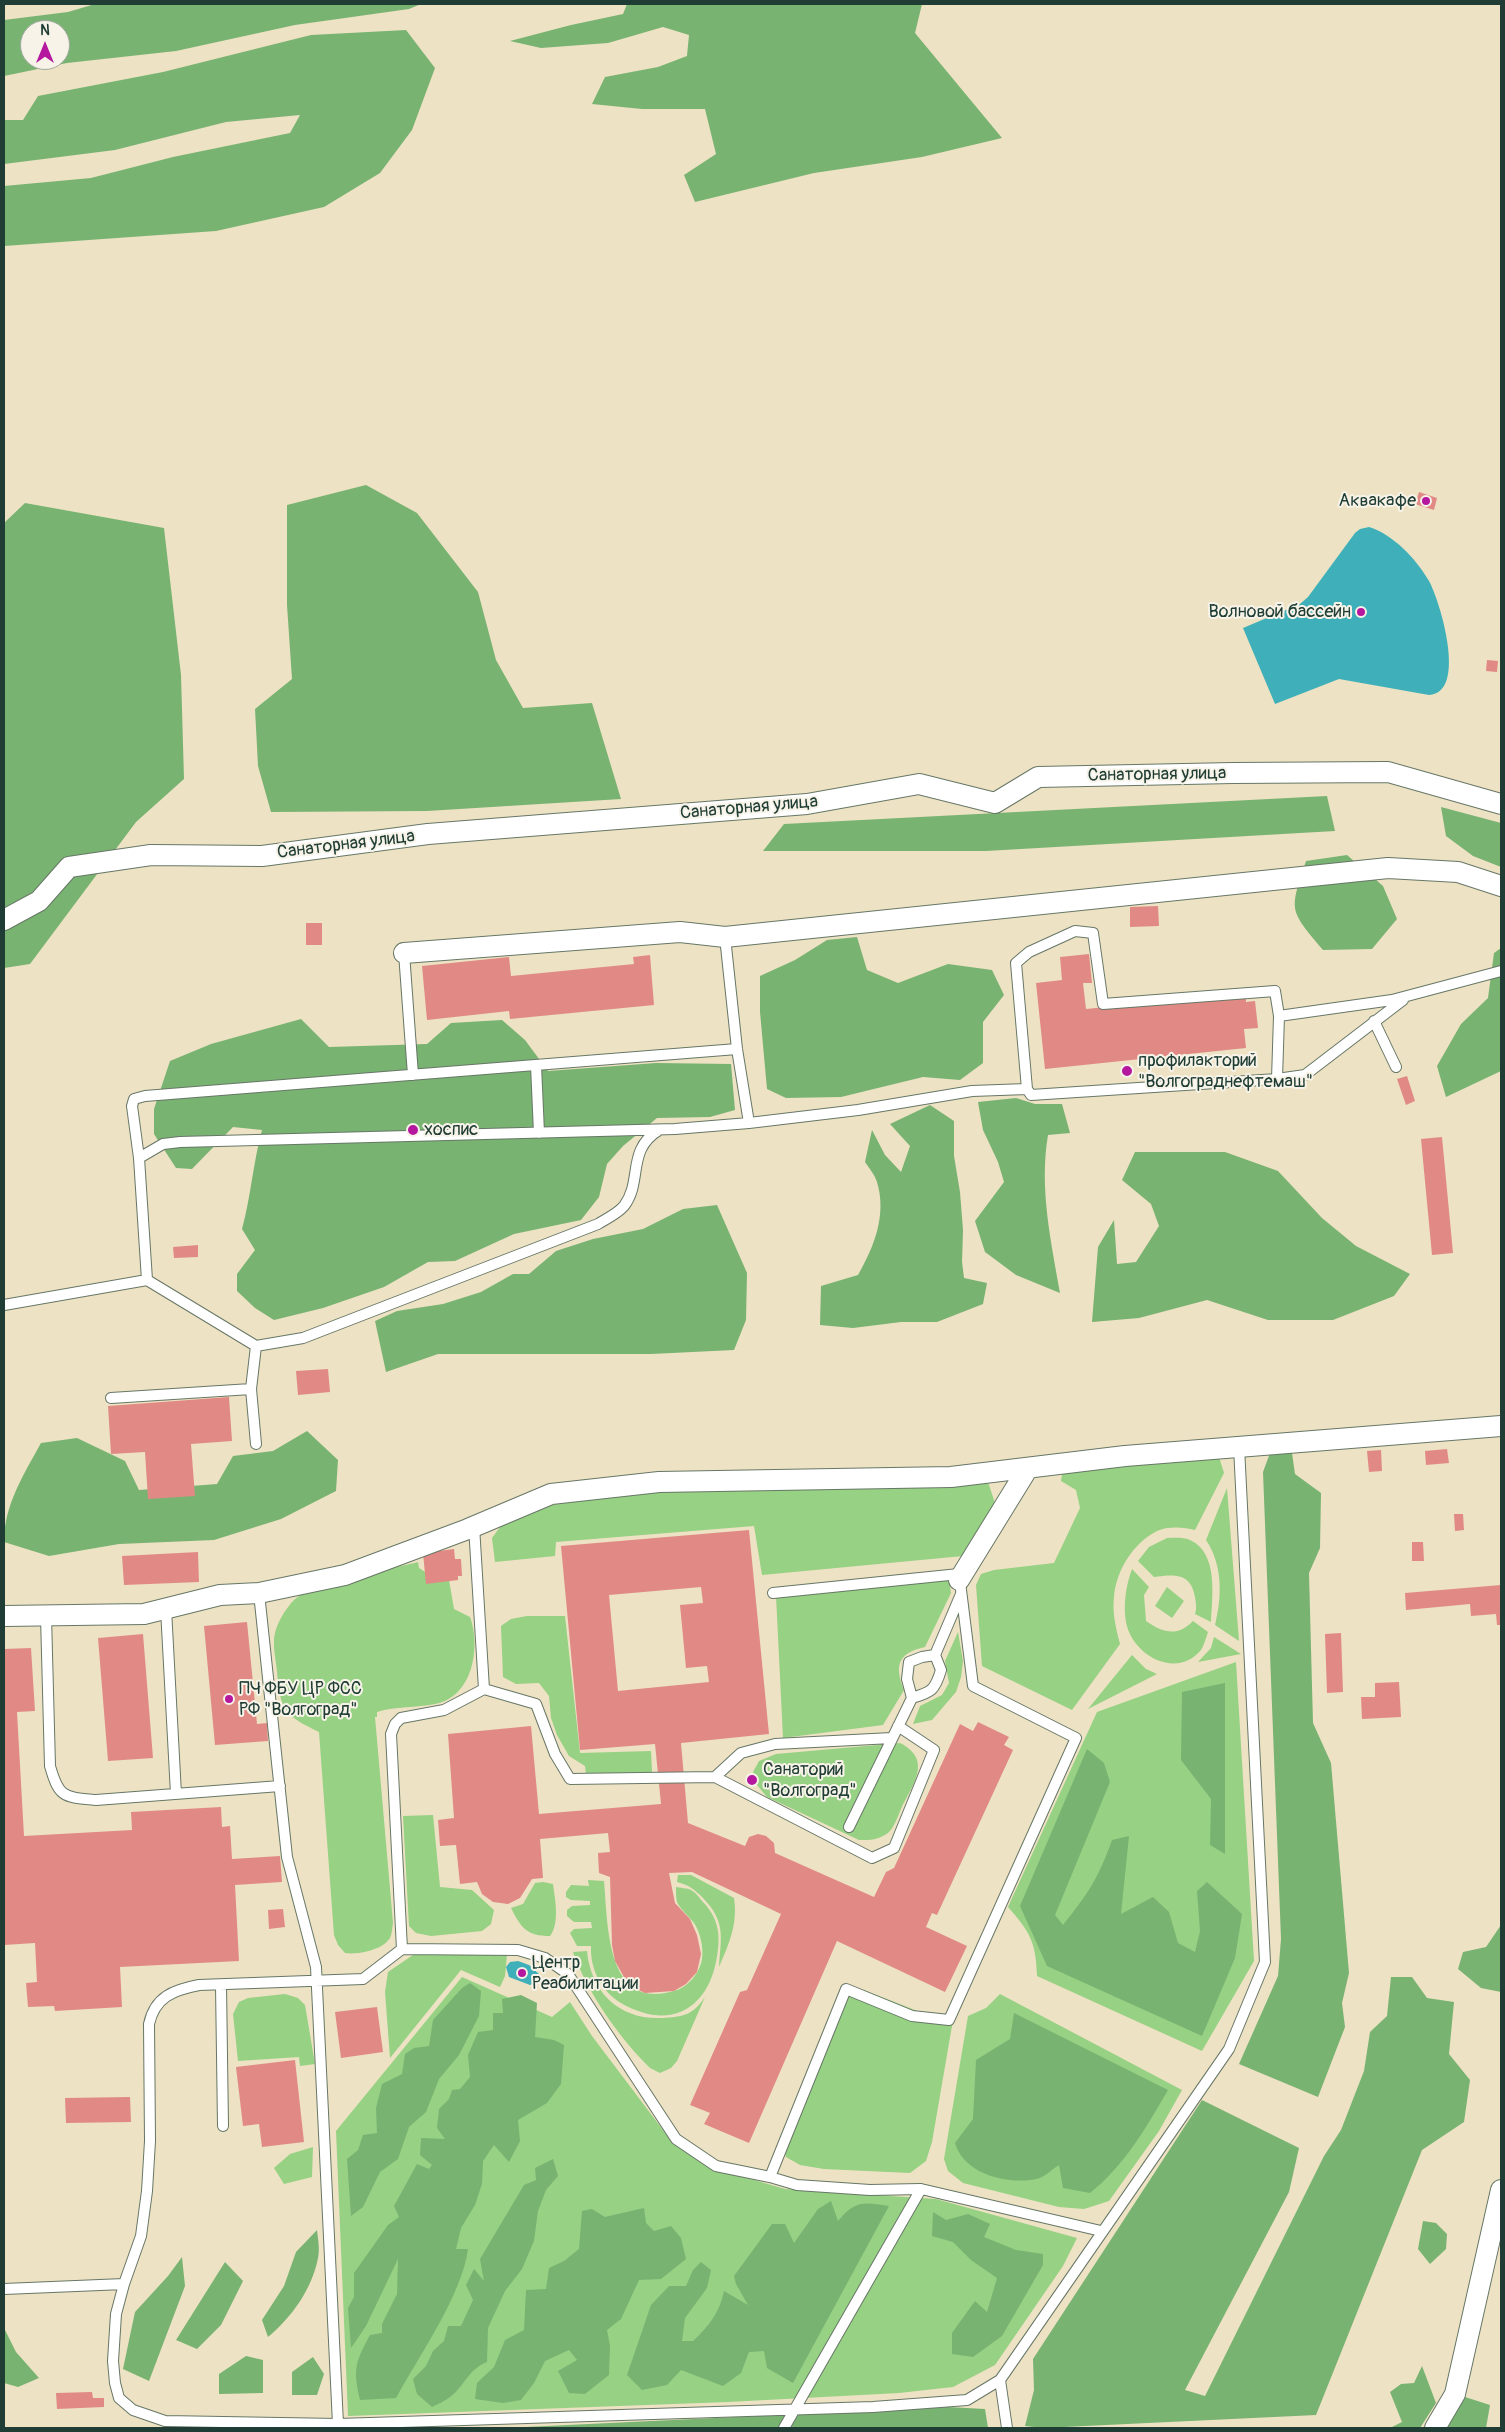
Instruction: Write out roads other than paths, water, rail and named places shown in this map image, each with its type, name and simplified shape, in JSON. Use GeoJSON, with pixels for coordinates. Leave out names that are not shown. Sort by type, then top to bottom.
{"type":"FeatureCollection","features":[{"type":"Feature","properties":{"kind":"street","name":"Санаторная улица"},"geometry":{"type":"LineString","coordinates":[[4,920],[39,901],[69,867],[151,856],[262,856],[428,834],[807,804],[919,784],[995,803],[1038,777],[1388,772],[1501,804]]}},
{"type":"Feature","properties":{"kind":"street"},"geometry":{"type":"LineString","coordinates":[[404,953],[680,932],[725,937],[1388,868],[1458,872],[1501,886]]}},
{"type":"Feature","properties":{"kind":"street"},"geometry":{"type":"LineString","coordinates":[[4,1616],[144,1614],[220,1595],[259,1593],[345,1575],[474,1526],[551,1494],[659,1482],[951,1477],[1125,1456],[1501,1426]]}},
{"type":"Feature","properties":{"kind":"street"},"geometry":{"type":"LineString","coordinates":[[960,1586],[1028,1468]]}},
{"type":"Feature","properties":{"kind":"street"},"geometry":{"type":"LineString","coordinates":[[1435,2428],[1455,2394],[1501,2190]]}},
{"type":"Feature","properties":{"kind":"lane"},"geometry":{"type":"LineString","coordinates":[[1277,1080],[1278,1016],[1275,990],[1103,1004],[1093,933],[1075,931],[1029,952],[1016,963],[1027,1090],[1031,1095],[1277,1080],[1305,1075],[1407,996]]}},
{"type":"Feature","properties":{"kind":"lane"},"geometry":{"type":"LineString","coordinates":[[725,937],[737,1048],[749,1123]]}},
{"type":"Feature","properties":{"kind":"lane"},"geometry":{"type":"LineString","coordinates":[[404,953],[413,1075]]}},
{"type":"Feature","properties":{"kind":"lane"},"geometry":{"type":"LineString","coordinates":[[1278,1016],[1407,996],[1501,971]]}},
{"type":"Feature","properties":{"kind":"lane"},"geometry":{"type":"LineString","coordinates":[[1374,1021],[1396,1067]]}},
{"type":"Feature","properties":{"kind":"lane"},"geometry":{"type":"LineString","coordinates":[[147,1280],[139,1158],[132,1106],[134,1099],[144,1096],[737,1048]]}},
{"type":"Feature","properties":{"kind":"lane"},"geometry":{"type":"LineString","coordinates":[[536,1065],[540,1133]]}},
{"type":"Feature","properties":{"kind":"lane"},"geometry":{"type":"LineString","coordinates":[[139,1158],[162,1144],[180,1142],[660,1129],[749,1123],[858,1110],[972,1091],[1027,1090]]}},
{"type":"Feature","properties":{"kind":"lane"},"geometry":{"type":"LineString","coordinates":[[4,1305],[147,1280],[256,1346],[303,1338],[598,1224],[624,1206],[630,1195],[638,1156],[643,1143],[660,1129]]}},
{"type":"Feature","properties":{"kind":"lane"},"geometry":{"type":"LineString","coordinates":[[256,1346],[251,1389],[256,1444]]}},
{"type":"Feature","properties":{"kind":"lane"},"geometry":{"type":"LineString","coordinates":[[111,1398],[251,1389]]}},
{"type":"Feature","properties":{"kind":"lane"},"geometry":{"type":"LineString","coordinates":[[1101,2231],[921,2189],[870,2190],[806,2186],[716,2166],[676,2139],[568,1974],[545,1958],[518,1950],[402,1949],[363,1979],[221,1985],[179,1989],[162,1999],[152,2010],[149,2024],[150,2141],[147,2191],[141,2236],[124,2284],[116,2314],[115,2383],[119,2398],[133,2410],[164,2421],[338,2424],[874,2407],[967,2400],[1000,2380],[1101,2231],[1230,2049],[1265,1962],[1239,1447]]}},
{"type":"Feature","properties":{"kind":"lane"},"geometry":{"type":"LineString","coordinates":[[474,1526],[484,1688]]}},
{"type":"Feature","properties":{"kind":"lane"},"geometry":{"type":"LineString","coordinates":[[770,2177],[846,1989],[912,2016],[950,2020],[1076,1738],[973,1686],[959,1574],[773,1592]]}},
{"type":"Feature","properties":{"kind":"lane"},"geometry":{"type":"LineString","coordinates":[[912,1698],[928,1693],[937,1684],[941,1670],[935,1655],[960,1586]]}},
{"type":"Feature","properties":{"kind":"lane"},"geometry":{"type":"LineString","coordinates":[[259,1593],[287,1857],[316,1967],[338,2424]]}},
{"type":"Feature","properties":{"kind":"lane"},"geometry":{"type":"LineString","coordinates":[[166,1608],[176,1794]]}},
{"type":"Feature","properties":{"kind":"lane"},"geometry":{"type":"LineString","coordinates":[[46,1616],[50,1766],[55,1785],[67,1797],[96,1800],[280,1786]]}},
{"type":"Feature","properties":{"kind":"lane"},"geometry":{"type":"LineString","coordinates":[[849,1827],[912,1698],[906,1679],[909,1662],[922,1656],[935,1655]]}},
{"type":"Feature","properties":{"kind":"lane"},"geometry":{"type":"LineString","coordinates":[[402,1949],[392,1734],[395,1724],[401,1718],[444,1710],[484,1688],[536,1704],[555,1754],[570,1779],[715,1777],[872,1858],[894,1848],[934,1750],[898,1726]]}},
{"type":"Feature","properties":{"kind":"lane"},"geometry":{"type":"LineString","coordinates":[[715,1777],[741,1753],[774,1744],[892,1738]]}},
{"type":"Feature","properties":{"kind":"lane"},"geometry":{"type":"LineString","coordinates":[[221,1985],[223,2126]]}},
{"type":"Feature","properties":{"kind":"lane"},"geometry":{"type":"LineString","coordinates":[[784,2428],[921,2189]]}},
{"type":"Feature","properties":{"kind":"lane"},"geometry":{"type":"LineString","coordinates":[[4,2288],[124,2284]]}},
{"type":"Feature","properties":{"kind":"lane"},"geometry":{"type":"LineString","coordinates":[[1000,2380],[1007,2428]]}},
{"type":"Feature","properties":{"kind":"water","name":"Волновой бассейн"},"geometry":{"type":"Polygon","coordinates":[[[1369,527],[1387,535],[1404,549],[1429,581],[1439,607],[1448,645],[1449,663],[1447,679],[1441,690],[1429,695],[1339,679],[1275,704],[1243,628],[1300,604],[1308,597],[1355,533],[1360,529],[1369,527]]]}},
{"type":"Feature","properties":{"kind":"water","name":"Центр Реабилитации"},"geometry":{"type":"Polygon","coordinates":[[[518,1961],[529,1965],[539,1974],[536,1983],[530,1985],[509,1977],[506,1967],[510,1962],[518,1961]]]}},
{"type":"Feature","properties":{"kind":"place","name":"Аквакафе"},"geometry":{"type":"Point","coordinates":[1426,501]}},
{"type":"Feature","properties":{"kind":"place","name":"Волновой бассейн"},"geometry":{"type":"Point","coordinates":[1361,612]}},
{"type":"Feature","properties":{"kind":"place","name":"профилакторий \"Волгограднефтемаш\""},"geometry":{"type":"Point","coordinates":[1127,1071]}},
{"type":"Feature","properties":{"kind":"place","name":"хоспис"},"geometry":{"type":"Point","coordinates":[413,1130]}},
{"type":"Feature","properties":{"kind":"place","name":"ПЧ ФБУ ЦР ФСС РФ \"Волгоград\""},"geometry":{"type":"Point","coordinates":[229,1699]}},
{"type":"Feature","properties":{"kind":"place","name":"Санаторий \"Волгоград\""},"geometry":{"type":"Point","coordinates":[752,1780]}},
{"type":"Feature","properties":{"kind":"place","name":"Центр Реабилитации"},"geometry":{"type":"Point","coordinates":[522,1973]}}]}
